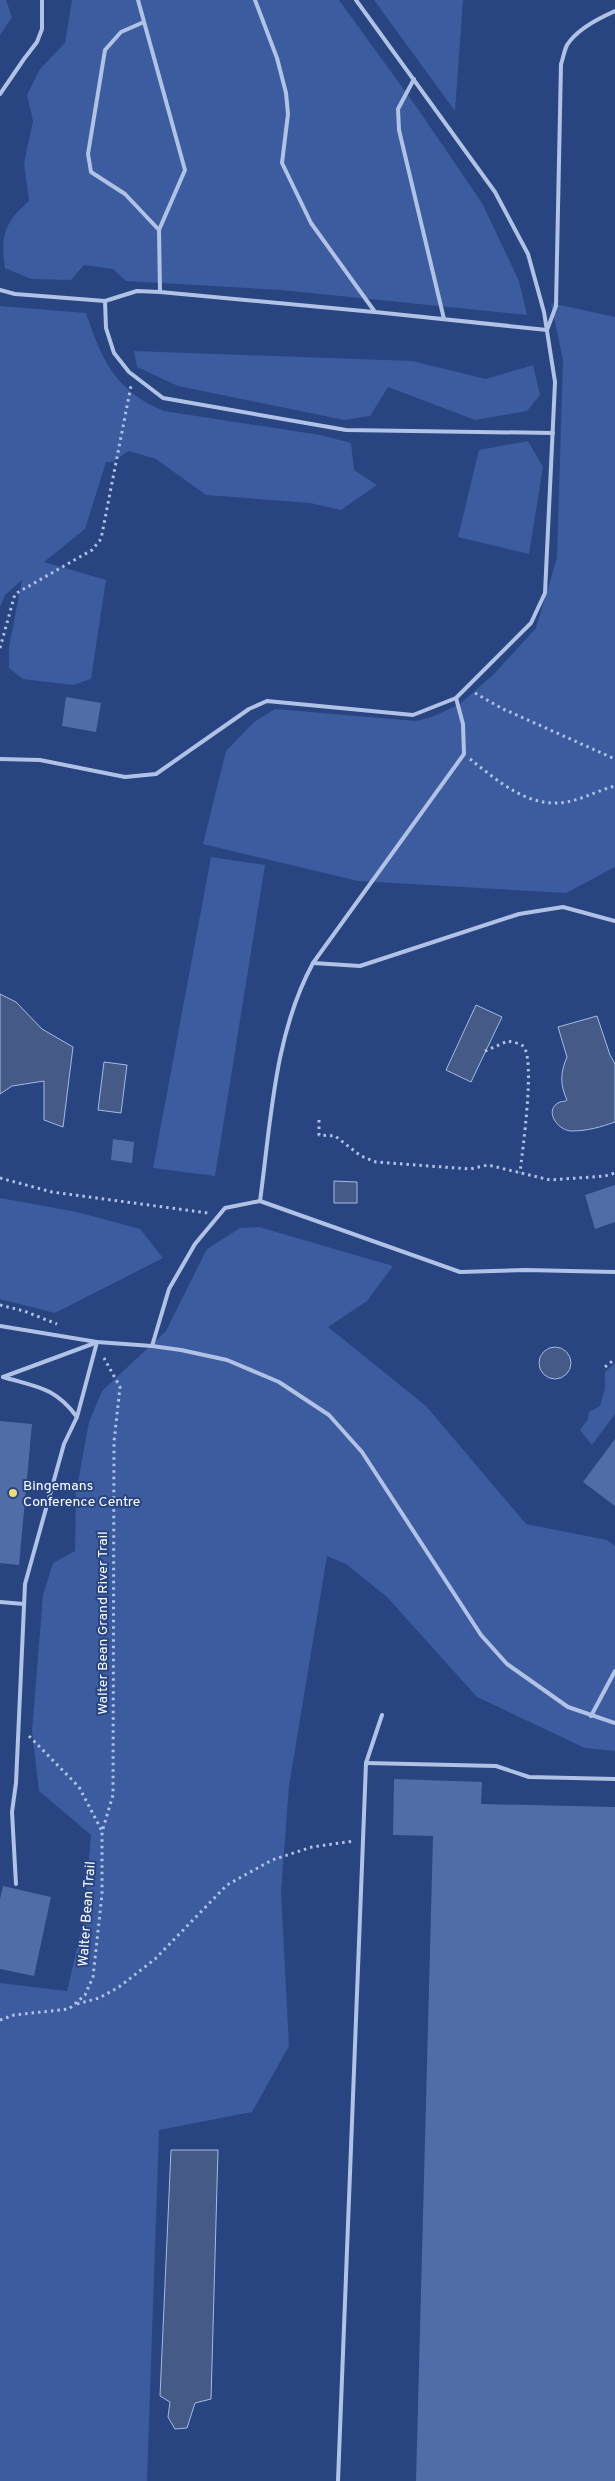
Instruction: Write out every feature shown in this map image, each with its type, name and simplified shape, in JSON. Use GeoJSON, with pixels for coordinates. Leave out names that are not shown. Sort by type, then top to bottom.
{"type":"FeatureCollection","features":[{"type":"Feature","properties":{"kind":"lane"},"geometry":{"type":"LineString","coordinates":[[0,94],[38,42],[42,29],[42,0]]}},
{"type":"Feature","properties":{"kind":"lane"},"geometry":{"type":"LineString","coordinates":[[138,0],[185,170],[159,230],[160,292]]}},
{"type":"Feature","properties":{"kind":"lane"},"geometry":{"type":"LineString","coordinates":[[255,0],[277,58],[286,93],[288,114],[282,163],[311,222],[375,312]]}},
{"type":"Feature","properties":{"kind":"lane"},"geometry":{"type":"LineString","coordinates":[[0,759],[40,760],[125,777],[156,774],[250,709],[267,701],[413,715],[456,698],[531,623],[546,592],[555,382],[547,330],[528,254],[495,192],[356,0]]}},
{"type":"Feature","properties":{"kind":"lane"},"geometry":{"type":"LineString","coordinates":[[547,330],[556,306],[561,64],[567,46],[580,32],[593,22],[615,11]]}},
{"type":"Feature","properties":{"kind":"lane"},"geometry":{"type":"LineString","coordinates":[[144,22],[121,32],[105,50],[88,154],[91,172],[125,194],[159,230]]}},
{"type":"Feature","properties":{"kind":"lane"},"geometry":{"type":"LineString","coordinates":[[414,80],[398,109],[399,130],[444,320]]}},
{"type":"Feature","properties":{"kind":"lane"},"geometry":{"type":"LineString","coordinates":[[0,290],[15,294],[104,300],[137,291],[160,292],[547,330]]}},
{"type":"Feature","properties":{"kind":"lane"},"geometry":{"type":"LineString","coordinates":[[104,300],[106,328],[114,353],[133,375],[163,398],[346,430],[553,433]]}},
{"type":"Feature","properties":{"kind":"lane"},"geometry":{"type":"LineString","coordinates":[[260,1201],[281,1050],[298,990],[313,963],[464,754],[463,724],[456,698]]}},
{"type":"Feature","properties":{"kind":"lane"},"geometry":{"type":"LineString","coordinates":[[313,963],[360,966],[519,914],[563,907],[615,921]]}},
{"type":"Feature","properties":{"kind":"lane"},"geometry":{"type":"LineString","coordinates":[[152,1346],[169,1289],[196,1244],[225,1208],[260,1201],[460,1272],[525,1270],[615,1272]]}},
{"type":"Feature","properties":{"kind":"lane"},"geometry":{"type":"LineString","coordinates":[[0,1326],[97,1342],[152,1346],[228,1360],[280,1382],[329,1415],[362,1452],[481,1635],[507,1664],[568,1707],[615,1723]]}},
{"type":"Feature","properties":{"kind":"lane"},"geometry":{"type":"LineString","coordinates":[[77,1417],[65,1401],[48,1390],[3,1377],[97,1342]]}},
{"type":"Feature","properties":{"kind":"lane"},"geometry":{"type":"LineString","coordinates":[[16,1884],[12,1812],[16,1783],[25,1584],[61,1453],[77,1417],[97,1342]]}},
{"type":"Feature","properties":{"kind":"lane"},"geometry":{"type":"LineString","coordinates":[[0,1602],[24,1604]]}},
{"type":"Feature","properties":{"kind":"lane"},"geometry":{"type":"LineString","coordinates":[[591,1716],[615,1671]]}},
{"type":"Feature","properties":{"kind":"lane"},"geometry":{"type":"LineString","coordinates":[[338,2481],[366,1763],[382,1716]]}},
{"type":"Feature","properties":{"kind":"lane"},"geometry":{"type":"LineString","coordinates":[[366,1763],[496,1766],[529,1777],[615,1779]]}},
{"type":"Feature","properties":{"kind":"path"},"geometry":{"type":"LineString","coordinates":[[0,648],[17,591],[92,550],[101,539],[133,375]]}},
{"type":"Feature","properties":{"kind":"path"},"geometry":{"type":"LineString","coordinates":[[466,688],[501,708],[615,759]]}},
{"type":"Feature","properties":{"kind":"path"},"geometry":{"type":"LineString","coordinates":[[464,754],[506,787],[542,804],[567,802],[615,786]]}},
{"type":"Feature","properties":{"kind":"path"},"geometry":{"type":"LineString","coordinates":[[485,1052],[508,1041],[523,1046],[526,1052],[529,1085],[520,1173]]}},
{"type":"Feature","properties":{"kind":"path"},"geometry":{"type":"LineString","coordinates":[[319,1120],[318,1135],[335,1136],[361,1156],[376,1162],[470,1169],[488,1165],[550,1180],[605,1176],[615,1173]]}},
{"type":"Feature","properties":{"kind":"path"},"geometry":{"type":"LineString","coordinates":[[0,1178],[52,1192],[219,1215]]}},
{"type":"Feature","properties":{"kind":"path"},"geometry":{"type":"LineString","coordinates":[[0,1305],[24,1311],[61,1326]]}},
{"type":"Feature","properties":{"kind":"path","name":"Walter Bean Grand River Trail"},"geometry":{"type":"LineString","coordinates":[[97,1342],[120,1387],[114,1442],[113,1795],[102,1832]]}},
{"type":"Feature","properties":{"kind":"path"},"geometry":{"type":"LineString","coordinates":[[604,1367],[615,1359]]}},
{"type":"Feature","properties":{"kind":"path"},"geometry":{"type":"LineString","coordinates":[[19,1725],[79,1787],[102,1832]]}},
{"type":"Feature","properties":{"kind":"path","name":"Walter Bean Trail"},"geometry":{"type":"LineString","coordinates":[[76,2005],[85,1995],[93,1977],[102,1894],[102,1832]]}},
{"type":"Feature","properties":{"kind":"path"},"geometry":{"type":"LineString","coordinates":[[0,2020],[14,2015],[69,2009],[98,1998],[119,1987],[148,1965],[227,1885],[272,1860],[312,1846],[363,1840]]}},
{"type":"Feature","properties":{"kind":"shaded area"},"geometry":{"type":"Polygon","coordinates":[[[0,0],[6,0],[12,17],[0,35],[0,0]]]}},
{"type":"Feature","properties":{"kind":"shaded area"},"geometry":{"type":"Polygon","coordinates":[[[72,0],[339,0],[418,109],[482,203],[519,281],[527,315],[281,290],[126,281],[113,269],[84,265],[71,280],[31,279],[5,268],[3,247],[6,230],[14,216],[29,201],[24,163],[33,121],[27,95],[40,69],[65,43],[72,0]]]}},
{"type":"Feature","properties":{"kind":"shaded area"},"geometry":{"type":"Polygon","coordinates":[[[374,0],[463,0],[455,111],[374,0]]]}},
{"type":"Feature","properties":{"kind":"shaded area"},"geometry":{"type":"Polygon","coordinates":[[[551,303],[615,317],[615,867],[566,893],[358,881],[203,844],[226,751],[254,722],[275,709],[416,721],[432,717],[460,704],[494,674],[536,628],[557,558],[563,360],[551,303]]]}},
{"type":"Feature","properties":{"kind":"shaded area"},"geometry":{"type":"Polygon","coordinates":[[[0,306],[86,313],[98,345],[113,372],[122,384],[147,403],[164,411],[320,435],[351,443],[354,470],[377,485],[341,510],[310,503],[206,495],[156,459],[129,451],[112,462],[106,462],[85,529],[44,562],[106,580],[91,679],[73,685],[23,679],[9,668],[9,647],[22,580],[5,595],[0,607],[0,306]]]}},
{"type":"Feature","properties":{"kind":"shaded area"},"geometry":{"type":"Polygon","coordinates":[[[134,351],[412,361],[486,379],[533,365],[540,395],[527,411],[475,420],[388,387],[370,416],[344,420],[178,386],[137,367],[134,351]]]}},
{"type":"Feature","properties":{"kind":"shaded area"},"geometry":{"type":"Polygon","coordinates":[[[528,441],[543,467],[529,554],[458,537],[479,450],[528,441]]]}},
{"type":"Feature","properties":{"kind":"shaded area"},"geometry":{"type":"Polygon","coordinates":[[[211,857],[265,865],[215,1176],[153,1168],[211,857]]]}},
{"type":"Feature","properties":{"kind":"shaded area"},"geometry":{"type":"Polygon","coordinates":[[[0,994],[16,1002],[42,1029],[73,1047],[63,1127],[44,1120],[44,1081],[12,1086],[0,1094],[0,994]]]}},
{"type":"Feature","properties":{"kind":"shaded area"},"geometry":{"type":"Polygon","coordinates":[[[476,1005],[502,1017],[471,1082],[446,1070],[476,1005]]]}},
{"type":"Feature","properties":{"kind":"shaded area"},"geometry":{"type":"Polygon","coordinates":[[[597,1016],[610,1055],[615,1064],[615,1122],[589,1129],[566,1130],[557,1124],[552,1114],[555,1105],[567,1100],[562,1079],[567,1057],[558,1027],[597,1016]]]}},
{"type":"Feature","properties":{"kind":"shaded area"},"geometry":{"type":"Polygon","coordinates":[[[104,1062],[127,1065],[121,1113],[98,1110],[104,1062]]]}},
{"type":"Feature","properties":{"kind":"shaded area"},"geometry":{"type":"Polygon","coordinates":[[[334,1181],[357,1182],[357,1203],[334,1203],[334,1181]]]}},
{"type":"Feature","properties":{"kind":"shaded area"},"geometry":{"type":"Polygon","coordinates":[[[0,1198],[77,1212],[140,1229],[163,1258],[55,1313],[0,1299],[0,1198]]]}},
{"type":"Feature","properties":{"kind":"shaded area"},"geometry":{"type":"Polygon","coordinates":[[[259,1227],[393,1266],[367,1301],[328,1327],[426,1406],[526,1524],[607,1540],[615,1546],[615,1751],[585,1748],[477,1697],[387,1597],[346,1564],[327,1556],[289,1786],[281,1892],[289,2046],[252,2112],[159,2130],[147,2481],[0,2481],[0,1983],[67,1991],[84,1918],[91,1835],[39,1791],[32,1731],[43,1595],[53,1563],[75,1551],[76,1493],[89,1422],[102,1391],[166,1331],[207,1249],[240,1228],[259,1227]]]}},
{"type":"Feature","properties":{"kind":"shaded area"},"geometry":{"type":"Polygon","coordinates":[[[555,1347],[566,1352],[571,1363],[566,1374],[555,1379],[544,1374],[539,1363],[544,1352],[555,1347]]]}},
{"type":"Feature","properties":{"kind":"shaded area"},"geometry":{"type":"Polygon","coordinates":[[[615,1363],[615,1414],[592,1445],[580,1430],[588,1419],[589,1412],[600,1406],[605,1388],[605,1372],[615,1363]]]}},
{"type":"Feature","properties":{"kind":"shaded area"},"geometry":{"type":"Polygon","coordinates":[[[171,2150],[218,2150],[211,2399],[195,2403],[187,2428],[175,2429],[168,2417],[170,2402],[160,2396],[171,2150]]]}},
{"type":"Feature","properties":{"kind":"building"},"geometry":{"type":"Polygon","coordinates":[[[66,697],[101,703],[96,732],[62,726],[66,697]]]}},
{"type":"Feature","properties":{"kind":"building"},"geometry":{"type":"Polygon","coordinates":[[[113,1139],[134,1142],[132,1163],[111,1160],[113,1139]]]}},
{"type":"Feature","properties":{"kind":"building"},"geometry":{"type":"Polygon","coordinates":[[[615,1185],[615,1222],[595,1229],[585,1195],[615,1185]]]}},
{"type":"Feature","properties":{"kind":"building","name":"Bingemans Conference Centre"},"geometry":{"type":"Polygon","coordinates":[[[0,1421],[32,1424],[19,1565],[0,1563],[0,1421]]]}},
{"type":"Feature","properties":{"kind":"building"},"geometry":{"type":"Polygon","coordinates":[[[615,1439],[615,1506],[583,1482],[615,1439]]]}},
{"type":"Feature","properties":{"kind":"building"},"geometry":{"type":"Polygon","coordinates":[[[394,1779],[482,1782],[481,1804],[615,1807],[615,2481],[416,2481],[433,1836],[393,1835],[394,1779]]]}},
{"type":"Feature","properties":{"kind":"building"},"geometry":{"type":"Polygon","coordinates":[[[3,1886],[51,1897],[34,1976],[0,1969],[0,1899],[3,1886]]]}},
{"type":"Feature","properties":{"kind":"place","name":"Bingemans Conference Centre"},"geometry":{"type":"Point","coordinates":[13,1493]}}]}
